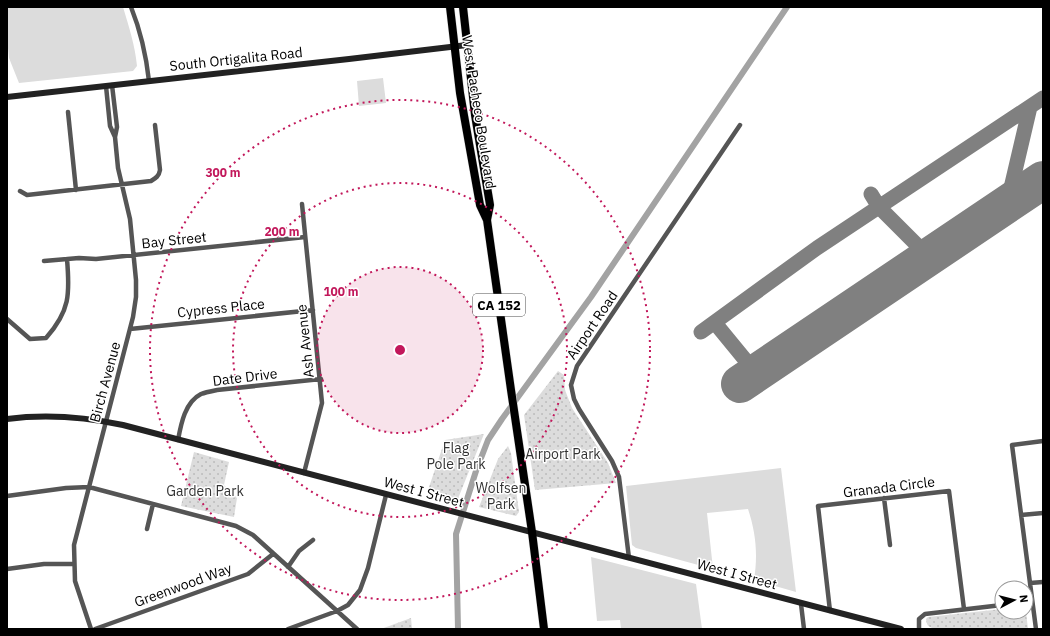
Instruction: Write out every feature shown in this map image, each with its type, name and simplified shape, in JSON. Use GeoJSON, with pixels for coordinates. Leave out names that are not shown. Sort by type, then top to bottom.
{"type":"FeatureCollection","features":[{"type":"Feature","properties":{"kind":"highway","name":"West Pacheco Boulevard"},"geometry":{"type":"LineString","coordinates":[[450,7],[460,93],[480,205],[488,220]]}},
{"type":"Feature","properties":{"kind":"highway","name":"West Pacheco Boulevard"},"geometry":{"type":"LineString","coordinates":[[463,7],[475,115],[490,205],[488,220],[532,532],[544,629]]}},
{"type":"Feature","properties":{"kind":"street"},"geometry":{"type":"LineString","coordinates":[[131,7],[140,31],[149,81]]}},
{"type":"Feature","properties":{"kind":"street","name":"South Ortigalita Road"},"geometry":{"type":"LineString","coordinates":[[7,96],[349,59],[467,44]]}},
{"type":"Feature","properties":{"kind":"street","name":"Birch Avenue"},"geometry":{"type":"LineString","coordinates":[[91,629],[75,581],[74,545],[130,329],[136,297],[134,255],[128,208],[118,168],[115,137],[110,126],[109,86]]}},
{"type":"Feature","properties":{"kind":"street"},"geometry":{"type":"LineString","coordinates":[[68,112],[76,190]]}},
{"type":"Feature","properties":{"kind":"street"},"geometry":{"type":"LineString","coordinates":[[20,191],[27,195],[151,181],[157,177],[160,170],[155,125]]}},
{"type":"Feature","properties":{"kind":"street","name":"Airport Road"},"geometry":{"type":"LineString","coordinates":[[629,558],[619,477],[612,461],[578,409],[571,385],[573,375],[577,366],[740,125]]}},
{"type":"Feature","properties":{"kind":"street","name":"Ash Avenue"},"geometry":{"type":"LineString","coordinates":[[302,204],[322,403],[304,473]]}},
{"type":"Feature","properties":{"kind":"street","name":"Bay Street"},"geometry":{"type":"LineString","coordinates":[[44,261],[79,258],[96,259],[305,237]]}},
{"type":"Feature","properties":{"kind":"street"},"geometry":{"type":"LineString","coordinates":[[7,319],[30,339],[46,338],[59,322],[67,304],[69,281],[67,259]]}},
{"type":"Feature","properties":{"kind":"street","name":"Cypress Place"},"geometry":{"type":"LineString","coordinates":[[130,329],[313,310]]}},
{"type":"Feature","properties":{"kind":"street","name":"Date Drive"},"geometry":{"type":"LineString","coordinates":[[178,440],[182,419],[190,404],[202,394],[217,390],[320,379]]}},
{"type":"Feature","properties":{"kind":"street","name":"West I Street"},"geometry":{"type":"LineString","coordinates":[[7,419],[30,416],[57,416],[86,418],[106,422],[532,532],[801,604],[902,629]]}},
{"type":"Feature","properties":{"kind":"street"},"geometry":{"type":"LineString","coordinates":[[1029,580],[1012,445],[1043,441]]}},
{"type":"Feature","properties":{"kind":"street"},"geometry":{"type":"LineString","coordinates":[[7,496],[66,488],[89,487],[236,526],[253,535],[356,629]]}},
{"type":"Feature","properties":{"kind":"street","name":"Granada Circle"},"geometry":{"type":"LineString","coordinates":[[830,611],[818,506],[949,491],[964,609]]}},
{"type":"Feature","properties":{"kind":"street"},"geometry":{"type":"LineString","coordinates":[[288,629],[337,611],[348,605],[360,590],[368,568],[386,494]]}},
{"type":"Feature","properties":{"kind":"street"},"geometry":{"type":"LineString","coordinates":[[884,498],[890,545]]}},
{"type":"Feature","properties":{"kind":"street"},"geometry":{"type":"LineString","coordinates":[[147,529],[152,504]]}},
{"type":"Feature","properties":{"kind":"street"},"geometry":{"type":"LineString","coordinates":[[1021,515],[1043,513]]}},
{"type":"Feature","properties":{"kind":"street"},"geometry":{"type":"LineString","coordinates":[[288,567],[298,551],[313,540]]}},
{"type":"Feature","properties":{"kind":"street","name":"Greenwood Way"},"geometry":{"type":"LineString","coordinates":[[95,629],[248,574],[273,554]]}},
{"type":"Feature","properties":{"kind":"street"},"geometry":{"type":"LineString","coordinates":[[7,569],[44,564],[74,564]]}},
{"type":"Feature","properties":{"kind":"street"},"geometry":{"type":"LineString","coordinates":[[801,604],[804,629]]}},
{"type":"Feature","properties":{"kind":"street"},"geometry":{"type":"LineString","coordinates":[[919,629],[919,619],[925,614],[994,606]]}},
{"type":"Feature","properties":{"kind":"street"},"geometry":{"type":"LineString","coordinates":[[1034,616],[1036,629]]}},
{"type":"Feature","properties":{"kind":"green space"},"geometry":{"type":"Polygon","coordinates":[[[7,7],[123,7],[130,29],[137,66],[133,71],[19,83],[9,58],[7,38],[7,7]]]}},
{"type":"Feature","properties":{"kind":"green space"},"geometry":{"type":"Polygon","coordinates":[[[383,78],[386,103],[359,106],[357,81],[383,78]]]}},
{"type":"Feature","properties":{"kind":"green space","name":"Airport Park"},"geometry":{"type":"Polygon","coordinates":[[[558,371],[564,375],[565,390],[572,408],[608,463],[616,483],[535,490],[524,415],[558,371]]]}},
{"type":"Feature","properties":{"kind":"green space","name":"Flag Pole Park"},"geometry":{"type":"Polygon","coordinates":[[[484,434],[457,501],[427,493],[445,440],[484,434]]]}},
{"type":"Feature","properties":{"kind":"green space","name":"Wolfsen Park"},"geometry":{"type":"Polygon","coordinates":[[[508,446],[511,453],[519,512],[516,516],[479,507],[498,459],[508,446]]]}},
{"type":"Feature","properties":{"kind":"green space","name":"Garden Park"},"geometry":{"type":"Polygon","coordinates":[[[194,452],[229,462],[224,485],[237,498],[234,517],[181,506],[194,452]]]}},
{"type":"Feature","properties":{"kind":"green space"},"geometry":{"type":"Polygon","coordinates":[[[781,468],[796,592],[754,580],[756,544],[748,509],[707,513],[713,569],[636,548],[632,545],[626,486],[781,468]]]}},
{"type":"Feature","properties":{"kind":"green space"},"geometry":{"type":"Polygon","coordinates":[[[591,557],[696,584],[702,629],[621,629],[620,620],[597,621],[591,557]]]}},
{"type":"Feature","properties":{"kind":"green space"},"geometry":{"type":"Polygon","coordinates":[[[994,610],[994,620],[1027,620],[1028,629],[936,629],[927,624],[926,619],[928,617],[994,610]]]}},
{"type":"Feature","properties":{"kind":"green space"},"geometry":{"type":"Polygon","coordinates":[[[411,618],[412,629],[381,629],[411,618]]]}},
{"type":"Feature","properties":{"kind":"waterway"},"geometry":{"type":"LineString","coordinates":[[458,629],[456,534],[476,471],[488,440],[591,297],[787,7]]}},
{"type":"Feature","properties":{"kind":"taxiway"},"geometry":{"type":"LineString","coordinates":[[701,332],[817,248],[1043,98]]}},
{"type":"Feature","properties":{"kind":"taxiway"},"geometry":{"type":"LineString","coordinates":[[1007,205],[1030,107]]}},
{"type":"Feature","properties":{"kind":"taxiway"},"geometry":{"type":"LineString","coordinates":[[871,194],[879,207],[929,257]]}},
{"type":"Feature","properties":{"kind":"taxiway"},"geometry":{"type":"LineString","coordinates":[[715,323],[756,373]]}},
{"type":"Feature","properties":{"kind":"runway"},"geometry":{"type":"LineString","coordinates":[[740,384],[1043,180]]}}]}
